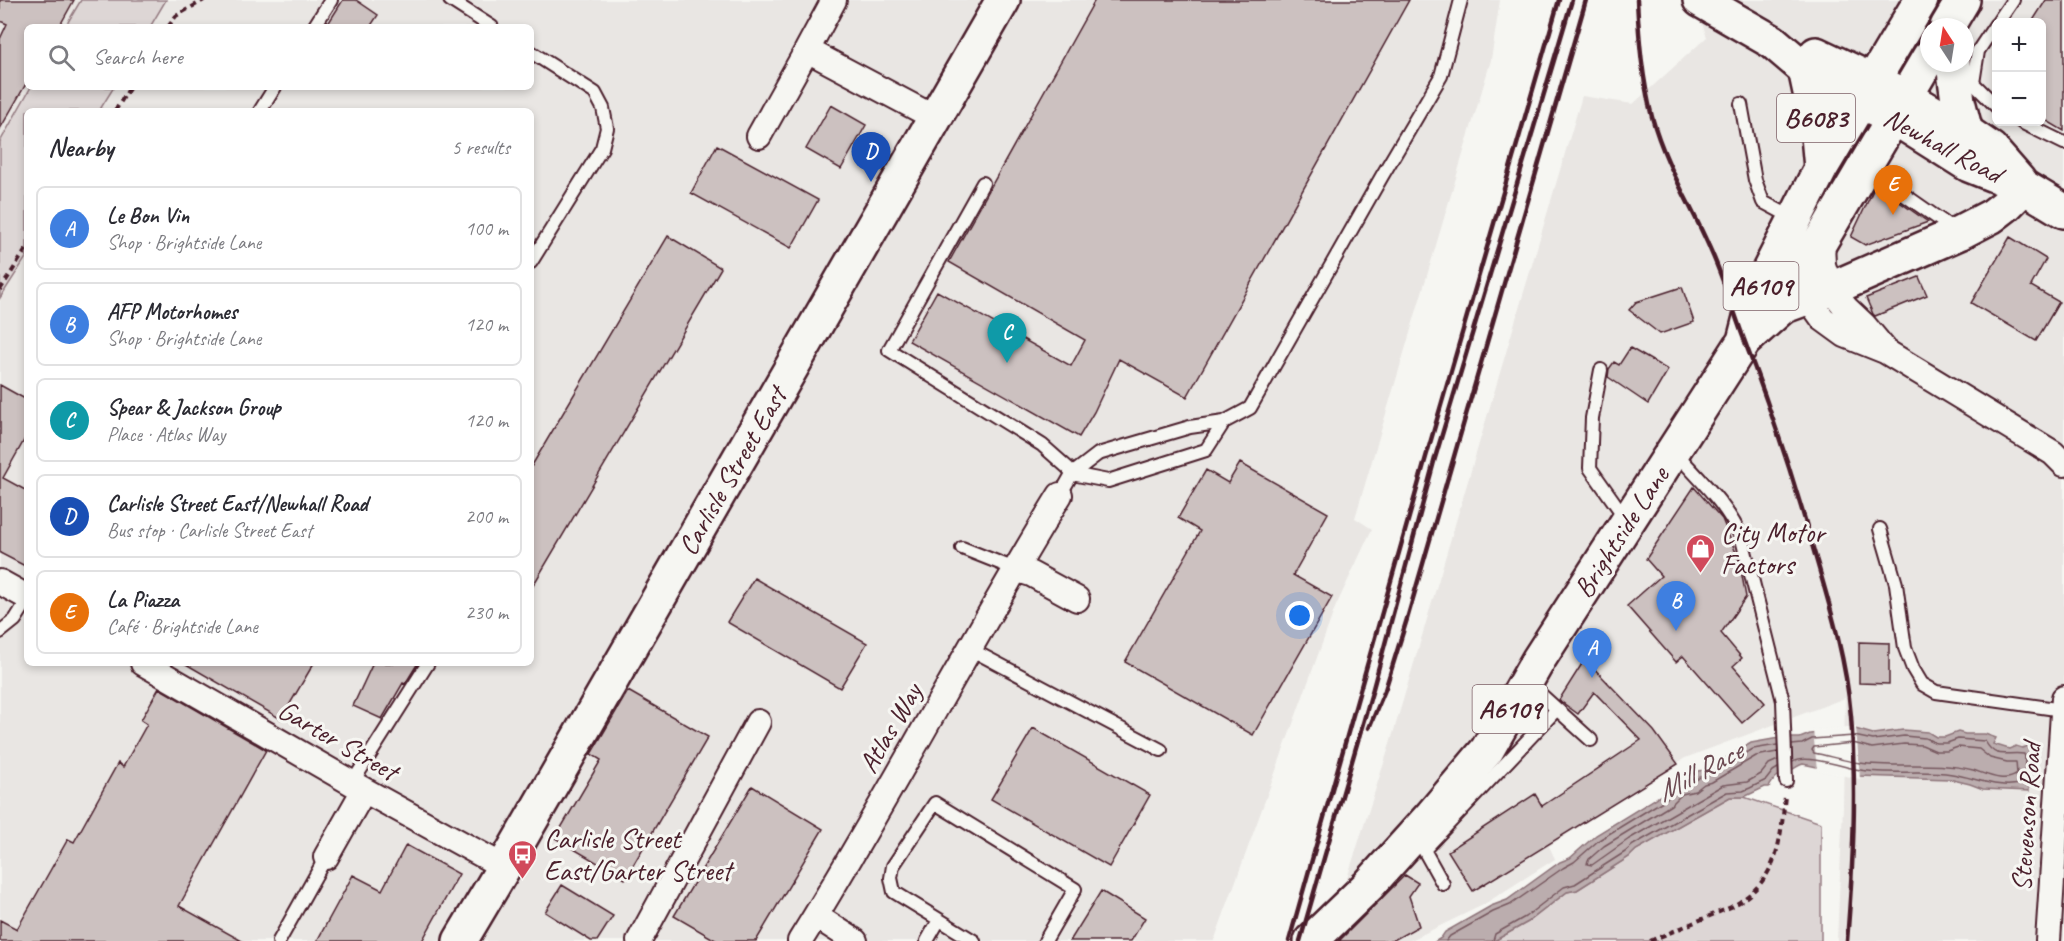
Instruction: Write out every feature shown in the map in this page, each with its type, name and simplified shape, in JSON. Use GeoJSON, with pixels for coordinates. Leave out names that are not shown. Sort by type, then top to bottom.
{"type":"FeatureCollection","features":[{"type":"Feature","properties":{"kind":"main road","name":"Carlisle Street East"},"geometry":{"type":"LineString","coordinates":[[460,941],[1003,0]]}},
{"type":"Feature","properties":{"kind":"main road","name":"Newhall Road"},"geometry":{"type":"LineString","coordinates":[[1700,0],[1773,42],[1812,75],[1867,92],[1966,132],[1991,149],[2024,187]]}},
{"type":"Feature","properties":{"kind":"main road","name":"Brightside Lane"},"geometry":{"type":"LineString","coordinates":[[1311,941],[1368,886],[1486,750],[1526,681],[1744,341],[1755,298],[1821,168],[1921,0]]}},
{"type":"Feature","properties":{"kind":"main road"},"geometry":{"type":"LineString","coordinates":[[1952,18],[1963,0]]}},
{"type":"Feature","properties":{"kind":"main road"},"geometry":{"type":"LineString","coordinates":[[1961,18],[1963,0]]}},
{"type":"Feature","properties":{"kind":"main road","name":"Newhall Road"},"geometry":{"type":"LineString","coordinates":[[1773,42],[1822,56],[1867,92]]}},
{"type":"Feature","properties":{"kind":"main road","name":"B6083"},"geometry":{"type":"LineString","coordinates":[[1804,69],[1817,125],[1821,168]]}},
{"type":"Feature","properties":{"kind":"main road","name":"Brightside Lane"},"geometry":{"type":"LineString","coordinates":[[1744,341],[1805,292],[1822,242],[1920,72]]}},
{"type":"Feature","properties":{"kind":"main road"},"geometry":{"type":"LineString","coordinates":[[1954,72],[1958,101],[1966,132]]}},
{"type":"Feature","properties":{"kind":"main road","name":"Newhall Road"},"geometry":{"type":"LineString","coordinates":[[1899,106],[1969,165],[2024,187],[2064,212]]}},
{"type":"Feature","properties":{"kind":"main road"},"geometry":{"type":"LineString","coordinates":[[1805,292],[1959,233],[1992,216],[2006,206],[2024,187]]}},
{"type":"Feature","properties":{"kind":"street"},"geometry":{"type":"LineString","coordinates":[[759,136],[834,0]]}},
{"type":"Feature","properties":{"kind":"street"},"geometry":{"type":"LineString","coordinates":[[807,50],[935,118]]}},
{"type":"Feature","properties":{"kind":"street"},"geometry":{"type":"LineString","coordinates":[[1792,227],[1805,292],[1846,308],[1864,325],[1885,351],[2053,453],[2064,464]]}},
{"type":"Feature","properties":{"kind":"street","name":"Atlas Way"},"geometry":{"type":"LineString","coordinates":[[800,941],[1014,569],[1060,495]]}},
{"type":"Feature","properties":{"kind":"street"},"geometry":{"type":"LineString","coordinates":[[1014,569],[1031,574],[1077,599]]}},
{"type":"Feature","properties":{"kind":"street"},"geometry":{"type":"LineString","coordinates":[[0,582],[24,597]]}},
{"type":"Feature","properties":{"kind":"street","name":"Garter Street"},"geometry":{"type":"LineString","coordinates":[[148,666],[358,787],[504,867]]}},
{"type":"Feature","properties":{"kind":"street","name":"Stevenson Road"},"geometry":{"type":"LineString","coordinates":[[2048,941],[2064,704]]}},
{"type":"Feature","properties":{"kind":"street"},"geometry":{"type":"LineString","coordinates":[[639,941],[758,722]]}},
{"type":"Feature","properties":{"kind":"street"},"geometry":{"type":"LineString","coordinates":[[326,857],[358,787]]}},
{"type":"Feature","properties":{"kind":"street"},"geometry":{"type":"LineString","coordinates":[[816,916],[855,941]]}},
{"type":"Feature","properties":{"kind":"lane"},"geometry":{"type":"LineString","coordinates":[[316,24],[331,0]]}},
{"type":"Feature","properties":{"kind":"lane"},"geometry":{"type":"LineString","coordinates":[[450,0],[487,24]]}},
{"type":"Feature","properties":{"kind":"lane"},"geometry":{"type":"LineString","coordinates":[[1060,495],[1072,474],[1098,454],[1190,427],[1224,422],[1250,408],[1382,176],[1442,76],[1461,0]]}},
{"type":"Feature","properties":{"kind":"lane"},"geometry":{"type":"LineString","coordinates":[[2000,18],[2013,0]]}},
{"type":"Feature","properties":{"kind":"lane"},"geometry":{"type":"LineString","coordinates":[[1992,30],[1978,51],[1973,83],[1992,102]]}},
{"type":"Feature","properties":{"kind":"lane"},"geometry":{"type":"LineString","coordinates":[[534,54],[595,93],[603,108],[607,128],[602,148],[534,257]]}},
{"type":"Feature","properties":{"kind":"lane"},"geometry":{"type":"LineString","coordinates":[[262,108],[274,90]]}},
{"type":"Feature","properties":{"kind":"lane"},"geometry":{"type":"LineString","coordinates":[[1741,104],[1755,180],[1763,202],[1792,227]]}},
{"type":"Feature","properties":{"kind":"lane"},"geometry":{"type":"LineString","coordinates":[[2028,126],[2064,143]]}},
{"type":"Feature","properties":{"kind":"lane"},"geometry":{"type":"LineString","coordinates":[[1886,182],[1959,233]]}},
{"type":"Feature","properties":{"kind":"lane"},"geometry":{"type":"LineString","coordinates":[[983,183],[889,350],[1042,445],[1072,474],[1108,481],[1206,450],[1224,422]]}},
{"type":"Feature","properties":{"kind":"lane"},"geometry":{"type":"LineString","coordinates":[[1600,369],[1592,418],[1590,468],[1628,522]]}},
{"type":"Feature","properties":{"kind":"lane"},"geometry":{"type":"LineString","coordinates":[[1674,450],[1722,504],[1735,522],[1742,539],[1779,681],[1785,722],[1786,781]]}},
{"type":"Feature","properties":{"kind":"lane"},"geometry":{"type":"LineString","coordinates":[[1880,529],[1896,584],[1905,648],[1922,684],[1936,692],[2064,704]]}},
{"type":"Feature","properties":{"kind":"lane"},"geometry":{"type":"LineString","coordinates":[[962,548],[1014,569]]}},
{"type":"Feature","properties":{"kind":"lane"},"geometry":{"type":"LineString","coordinates":[[0,632],[15,620],[24,604]]}},
{"type":"Feature","properties":{"kind":"lane"},"geometry":{"type":"LineString","coordinates":[[970,649],[1161,750]]}},
{"type":"Feature","properties":{"kind":"lane"},"geometry":{"type":"LineString","coordinates":[[358,787],[426,666]]}},
{"type":"Feature","properties":{"kind":"lane"},"geometry":{"type":"LineString","coordinates":[[1526,681],[1591,740]]}},
{"type":"Feature","properties":{"kind":"lane"},"geometry":{"type":"LineString","coordinates":[[1443,884],[1424,850],[1557,709]]}},
{"type":"Feature","properties":{"kind":"lane"},"geometry":{"type":"LineString","coordinates":[[974,941],[894,892],[891,878],[893,866],[935,803],[1075,889],[1045,941]]}},
{"type":"Feature","properties":{"kind":"lane"},"geometry":{"type":"LineString","coordinates":[[279,941],[326,857]]}},
{"type":"Feature","properties":{"kind":"lane"},"geometry":{"type":"LineString","coordinates":[[927,941],[939,920]]}},
{"type":"Feature","properties":{"kind":"path"},"geometry":{"type":"LineString","coordinates":[[170,24],[176,16],[204,0]]}},
{"type":"Feature","properties":{"kind":"path"},"geometry":{"type":"LineString","coordinates":[[117,108],[128,90]]}},
{"type":"Feature","properties":{"kind":"path"},"geometry":{"type":"LineString","coordinates":[[0,290],[24,253]]}},
{"type":"Feature","properties":{"kind":"path"},"geometry":{"type":"LineString","coordinates":[[1650,941],[1731,907],[1742,901],[1761,884],[1772,866],[1780,843],[1786,781]]}},
{"type":"Feature","properties":{"kind":"shaded area"},"geometry":{"type":"Polygon","coordinates":[[[0,0],[1500,0],[1491,60],[1355,518],[1372,529],[1335,608],[1214,941],[0,941],[0,0]]]}},
{"type":"Feature","properties":{"kind":"shaded area"},"geometry":{"type":"Polygon","coordinates":[[[81,0],[166,0],[152,24],[67,24],[81,0]]]}},
{"type":"Feature","properties":{"kind":"shaded area"},"geometry":{"type":"Polygon","coordinates":[[[1693,0],[2064,0],[2064,941],[1837,941],[1845,698],[1685,758],[1549,846],[1555,859],[1483,905],[1409,941],[1327,941],[1390,744],[1582,96],[1633,104],[1707,37],[1693,0]]]}},
{"type":"Feature","properties":{"kind":"shaded area"},"geometry":{"type":"Polygon","coordinates":[[[29,90],[112,90],[101,108],[24,108],[24,261],[0,298],[0,142],[29,90]]]}},
{"type":"Feature","properties":{"kind":"shaded area"},"geometry":{"type":"Polygon","coordinates":[[[1730,797],[1744,797],[1821,823],[1821,941],[1494,941],[1528,922],[1567,892],[1577,890],[1629,857],[1636,850],[1730,797]]]}},
{"type":"Feature","properties":{"kind":"water","name":"Mill Race"},"geometry":{"type":"Polygon","coordinates":[[[1855,729],[1873,734],[1903,730],[1928,732],[1936,737],[1945,737],[1958,732],[1985,734],[1996,738],[1993,744],[2009,749],[2032,745],[2029,791],[1983,789],[1949,779],[1859,776],[1803,764],[1777,776],[1769,787],[1744,797],[1730,797],[1636,850],[1629,857],[1577,890],[1567,892],[1528,922],[1494,941],[1436,941],[1445,932],[1491,906],[1507,900],[1560,862],[1570,858],[1596,835],[1663,794],[1678,781],[1688,779],[1697,771],[1706,770],[1751,743],[1855,729]]]}},
{"type":"Feature","properties":{"kind":"pier"},"geometry":{"type":"Polygon","coordinates":[[[1856,727],[1860,779],[1817,770],[1813,730],[1856,727]]]}},
{"type":"Feature","properties":{"kind":"building"},"geometry":{"type":"Polygon","coordinates":[[[0,0],[74,0],[61,24],[24,24],[24,87],[0,129],[0,39],[7,24],[0,21],[0,0]]]}},
{"type":"Feature","properties":{"kind":"building"},"geometry":{"type":"Polygon","coordinates":[[[343,0],[356,0],[378,15],[372,24],[328,24],[343,0]]]}},
{"type":"Feature","properties":{"kind":"building"},"geometry":{"type":"Polygon","coordinates":[[[1095,0],[1409,0],[1187,397],[1119,359],[1094,412],[1079,437],[909,341],[937,291],[1071,366],[1085,340],[949,262],[1095,0]]]}},
{"type":"Feature","properties":{"kind":"building"},"geometry":{"type":"Polygon","coordinates":[[[2046,0],[2064,0],[2064,131],[2046,120],[2046,18],[2035,18],[2046,0]]]}},
{"type":"Feature","properties":{"kind":"building"},"geometry":{"type":"Polygon","coordinates":[[[831,105],[866,125],[841,169],[806,149],[831,105]]]}},
{"type":"Feature","properties":{"kind":"building"},"geometry":{"type":"Polygon","coordinates":[[[717,145],[818,200],[791,248],[691,193],[717,145]]]}},
{"type":"Feature","properties":{"kind":"building"},"geometry":{"type":"Polygon","coordinates":[[[1876,184],[1928,222],[1865,245],[1851,237],[1876,184]]]}},
{"type":"Feature","properties":{"kind":"building"},"geometry":{"type":"Polygon","coordinates":[[[668,236],[721,268],[534,584],[534,462],[668,236]]]}},
{"type":"Feature","properties":{"kind":"building"},"geometry":{"type":"Polygon","coordinates":[[[2010,237],[2046,259],[2031,286],[2059,302],[2036,341],[1971,303],[2010,237]]]}},
{"type":"Feature","properties":{"kind":"building"},"geometry":{"type":"Polygon","coordinates":[[[1919,277],[1927,295],[1875,316],[1873,314],[1866,298],[1919,277]]]}},
{"type":"Feature","properties":{"kind":"building"},"geometry":{"type":"Polygon","coordinates":[[[1682,287],[1694,322],[1660,334],[1629,310],[1636,302],[1682,287]]]}},
{"type":"Feature","properties":{"kind":"building"},"geometry":{"type":"Polygon","coordinates":[[[1630,348],[1668,370],[1648,404],[1608,377],[1609,369],[1614,362],[1619,365],[1630,348]]]}},
{"type":"Feature","properties":{"kind":"building"},"geometry":{"type":"Polygon","coordinates":[[[0,385],[24,398],[24,440],[3,478],[24,489],[24,565],[0,553],[0,385]]]}},
{"type":"Feature","properties":{"kind":"building"},"geometry":{"type":"Polygon","coordinates":[[[1240,463],[1328,513],[1293,575],[1332,597],[1253,735],[1125,662],[1200,531],[1178,518],[1206,470],[1228,483],[1240,463]]]}},
{"type":"Feature","properties":{"kind":"building"},"geometry":{"type":"Polygon","coordinates":[[[1694,487],[1722,519],[1739,560],[1746,597],[1721,633],[1742,658],[1733,666],[1765,703],[1742,723],[1683,656],[1676,662],[1627,606],[1661,576],[1646,559],[1694,487]]]}},
{"type":"Feature","properties":{"kind":"building"},"geometry":{"type":"Polygon","coordinates":[[[754,578],[867,643],[840,688],[727,622],[754,578]]]}},
{"type":"Feature","properties":{"kind":"building"},"geometry":{"type":"Polygon","coordinates":[[[1859,642],[1889,643],[1889,684],[1859,683],[1859,642]]]}},
{"type":"Feature","properties":{"kind":"building"},"geometry":{"type":"Polygon","coordinates":[[[1585,659],[1654,731],[1678,764],[1473,891],[1448,851],[1535,794],[1542,806],[1641,740],[1594,692],[1578,714],[1559,700],[1585,659]]]}},
{"type":"Feature","properties":{"kind":"building"},"geometry":{"type":"Polygon","coordinates":[[[189,666],[312,666],[281,719],[189,666]]]}},
{"type":"Feature","properties":{"kind":"building"},"geometry":{"type":"Polygon","coordinates":[[[372,666],[416,666],[405,684],[403,683],[382,719],[353,706],[372,666]]]}},
{"type":"Feature","properties":{"kind":"building"},"geometry":{"type":"Polygon","coordinates":[[[159,688],[266,750],[179,906],[242,941],[0,941],[0,920],[17,929],[68,839],[74,842],[118,763],[123,767],[147,724],[141,720],[159,688]]]}},
{"type":"Feature","properties":{"kind":"building"},"geometry":{"type":"Polygon","coordinates":[[[628,691],[708,737],[625,879],[555,838],[601,760],[591,754],[628,691]]]}},
{"type":"Feature","properties":{"kind":"building"},"geometry":{"type":"Polygon","coordinates":[[[1033,728],[1150,795],[1109,867],[991,799],[1033,728]]]}},
{"type":"Feature","properties":{"kind":"building"},"geometry":{"type":"Polygon","coordinates":[[[752,786],[823,829],[756,941],[717,941],[674,916],[752,786]]]}},
{"type":"Feature","properties":{"kind":"building"},"geometry":{"type":"Polygon","coordinates":[[[406,845],[459,874],[422,941],[317,941],[353,875],[382,890],[406,845]]]}},
{"type":"Feature","properties":{"kind":"building"},"geometry":{"type":"Polygon","coordinates":[[[1405,875],[1418,883],[1409,896],[1419,926],[1392,941],[1339,941],[1405,875]]]}},
{"type":"Feature","properties":{"kind":"building"},"geometry":{"type":"Polygon","coordinates":[[[562,885],[613,916],[597,941],[591,941],[545,912],[562,885]]]}},
{"type":"Feature","properties":{"kind":"building"},"geometry":{"type":"Polygon","coordinates":[[[1101,891],[1145,918],[1131,941],[1070,941],[1101,891]]]}},
{"type":"Feature","properties":{"kind":"railway"},"geometry":{"type":"LineString","coordinates":[[1289,941],[1426,457],[1559,0]]}},
{"type":"Feature","properties":{"kind":"railway"},"geometry":{"type":"LineString","coordinates":[[1300,941],[1372,692],[1435,458],[1572,0]]}},
{"type":"Feature","properties":{"kind":"railway"},"geometry":{"type":"LineString","coordinates":[[1369,728],[1385,690],[1407,619],[1586,0]]}},
{"type":"Feature","properties":{"kind":"railway"},"geometry":{"type":"LineString","coordinates":[[1637,0],[1643,73],[1657,135],[1671,169],[1704,234],[1762,387],[1797,494],[1841,652],[1849,694],[1854,772],[1847,941]]}},
{"type":"Feature","properties":{"kind":"place","name":"Carlisle Street East/Newhall Road"},"geometry":{"type":"Point","coordinates":[871,182]}},
{"type":"Feature","properties":{"kind":"place","name":"La Piazza"},"geometry":{"type":"Point","coordinates":[1893,215]}},
{"type":"Feature","properties":{"kind":"place","name":"Spear & Jackson Group"},"geometry":{"type":"Point","coordinates":[1007,363]}},
{"type":"Feature","properties":{"kind":"place","name":"City Motor Factors"},"geometry":{"type":"Point","coordinates":[1700,574]}},
{"type":"Feature","properties":{"kind":"place","name":"AFP Motorhomes"},"geometry":{"type":"Point","coordinates":[1676,631]}},
{"type":"Feature","properties":{"kind":"place","name":"Le Bon Vin"},"geometry":{"type":"Point","coordinates":[1592,678]}},
{"type":"Feature","properties":{"kind":"place","name":"Carlisle Street East/Garter Street"},"geometry":{"type":"Point","coordinates":[523,880]}}]}
